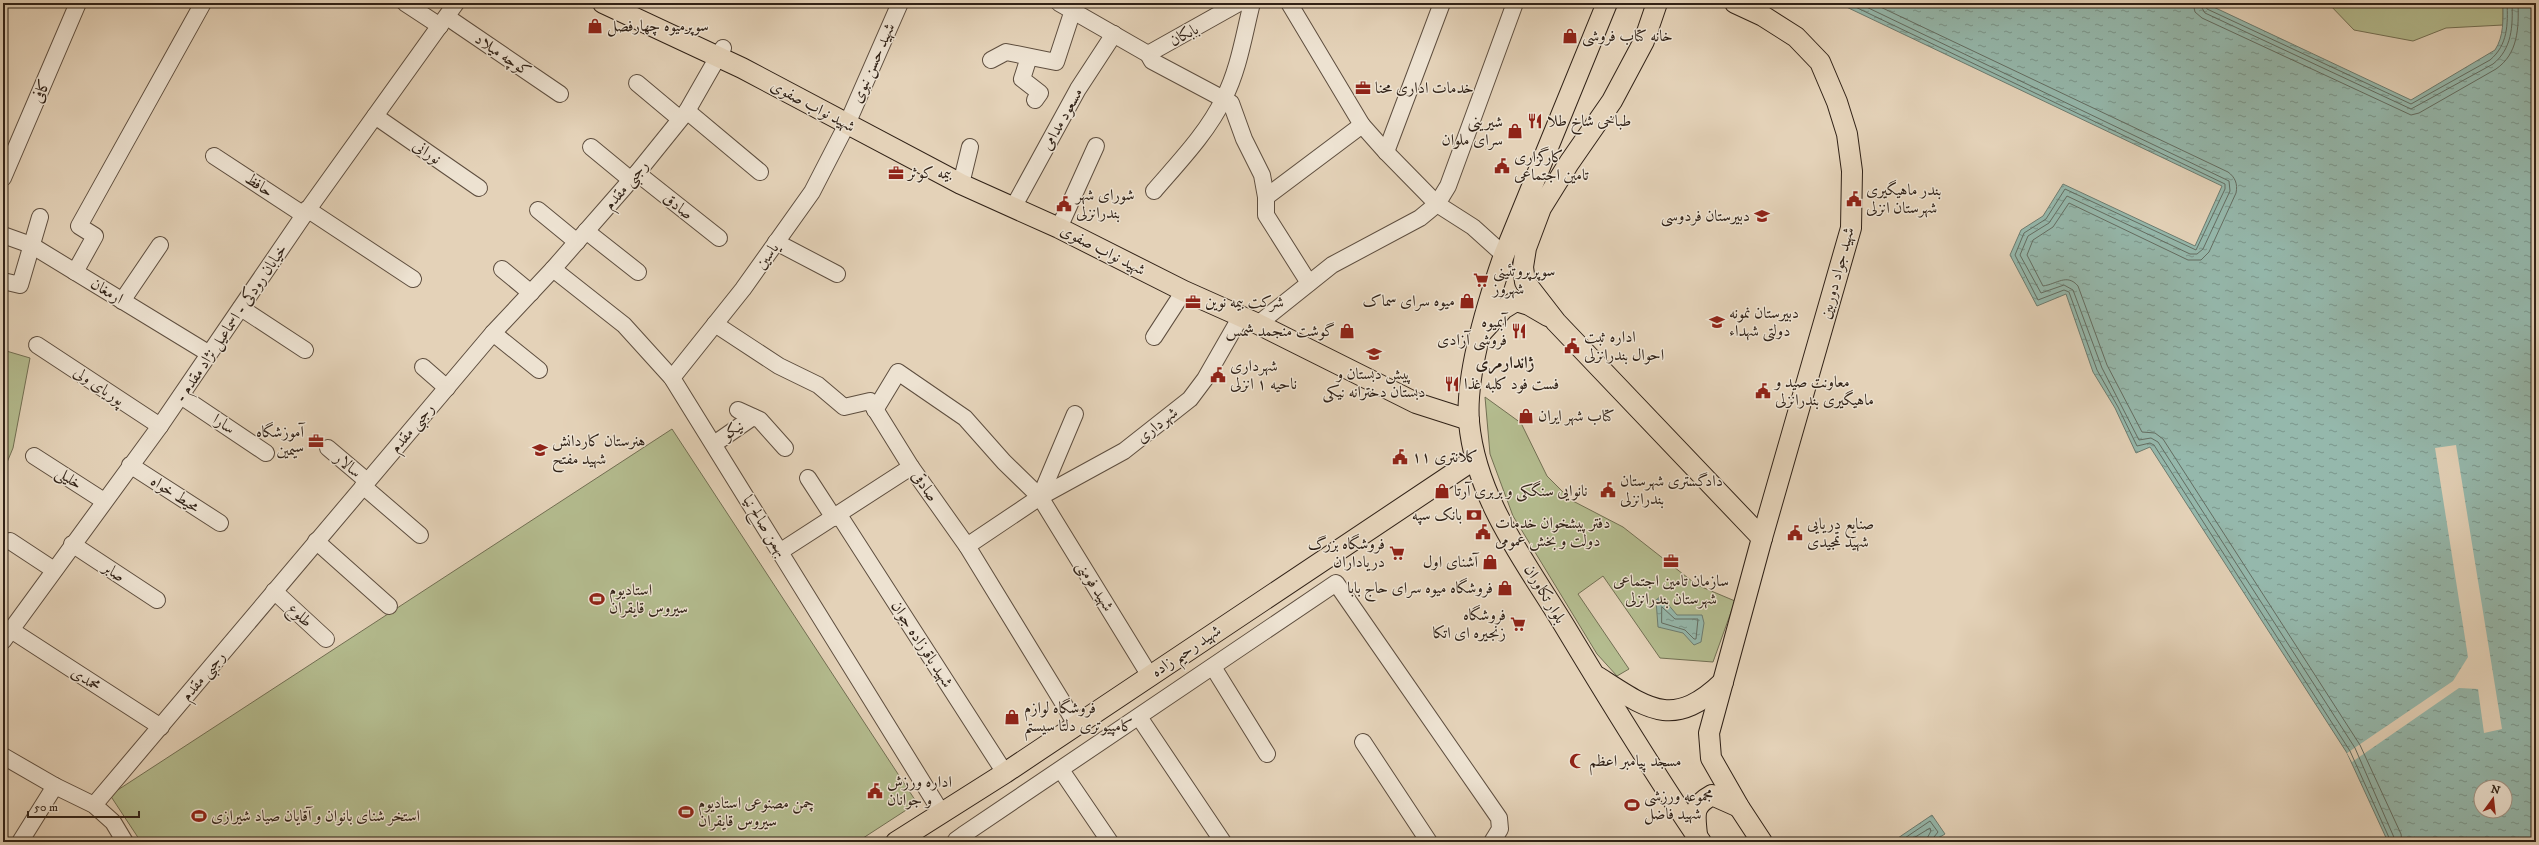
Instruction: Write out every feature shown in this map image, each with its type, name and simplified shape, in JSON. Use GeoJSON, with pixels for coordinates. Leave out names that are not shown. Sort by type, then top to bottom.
{"type":"FeatureCollection","features":[{"type":"Feature","properties":{"kind":"main road"},"geometry":{"type":"LineString","coordinates":[[603,3],[721,53]]}},
{"type":"Feature","properties":{"kind":"main road"},"geometry":{"type":"LineString","coordinates":[[627,3],[721,53]]}},
{"type":"Feature","properties":{"kind":"main road"},"geometry":{"type":"LineString","coordinates":[[1658,3],[1644,41],[1612,101],[1568,163],[1542,208],[1526,248],[1523,267],[1525,282],[1556,322],[1762,538]]}},
{"type":"Feature","properties":{"kind":"main road","name":"شهید جواد دوربین"},"geometry":{"type":"LineString","coordinates":[[1735,3],[1763,16],[1796,37],[1820,62],[1837,102],[1847,134],[1852,171],[1851,228],[1762,538],[1709,733],[1711,758],[1738,807]]}},
{"type":"Feature","properties":{"kind":"main road","name":"بلوار تکاوران"},"geometry":{"type":"LineString","coordinates":[[1604,10],[1504,255],[1490,297],[1481,333],[1472,382],[1469,420],[1474,459],[1491,504],[1593,674],[1699,839]]}},
{"type":"Feature","properties":{"kind":"main road","name":"شهید نواب صفوی"},"geometry":{"type":"LineString","coordinates":[[721,53],[742,68],[961,184],[1014,206],[1184,291],[1240,318],[1258,324],[1416,404],[1469,420]]}},
{"type":"Feature","properties":{"kind":"main road"},"geometry":{"type":"LineString","coordinates":[[1481,333],[1503,309],[1516,301],[1529,305],[1556,322]]}},
{"type":"Feature","properties":{"kind":"main road","name":"شهید رحیم زاده"},"geometry":{"type":"LineString","coordinates":[[896,842],[941,812],[1005,773],[1076,724],[1474,459]]}},
{"type":"Feature","properties":{"kind":"main road"},"geometry":{"type":"LineString","coordinates":[[1593,674],[1642,705],[1666,711],[1681,710],[1701,701],[1723,682]]}},
{"type":"Feature","properties":{"kind":"main road"},"geometry":{"type":"LineString","coordinates":[[1699,839],[1695,810],[1702,801],[1712,795],[1738,807],[1762,842]]}},
{"type":"Feature","properties":{"kind":"street","name":"کافی"},"geometry":{"type":"LineString","coordinates":[[3,178],[78,3]]}},
{"type":"Feature","properties":{"kind":"street"},"geometry":{"type":"LineString","coordinates":[[75,272],[95,236],[79,226],[203,3]]}},
{"type":"Feature","properties":{"kind":"street","name":"کوچه میلاد"},"geometry":{"type":"LineString","coordinates":[[405,3],[443,21],[560,94]]}},
{"type":"Feature","properties":{"kind":"street","name":"- خیابان رودکی - اسماعیل نژاد مقدم"},"geometry":{"type":"LineString","coordinates":[[7,636],[72,544],[160,426],[208,353],[241,308],[305,212],[456,3]]}},
{"type":"Feature","properties":{"kind":"street","name":"شهید حسن نبوی"},"geometry":{"type":"LineString","coordinates":[[847,124],[900,3]]}},
{"type":"Feature","properties":{"kind":"street"},"geometry":{"type":"LineString","coordinates":[[1059,3],[1148,54],[1152,61],[1224,98],[1231,104],[1244,139],[1262,176],[1266,197],[1266,215],[1309,283]]}},
{"type":"Feature","properties":{"kind":"street","name":"بابکان"},"geometry":{"type":"LineString","coordinates":[[1148,54],[1239,3]]}},
{"type":"Feature","properties":{"kind":"street"},"geometry":{"type":"LineString","coordinates":[[1154,191],[1195,143],[1224,98],[1233,74],[1252,3]]}},
{"type":"Feature","properties":{"kind":"street"},"geometry":{"type":"LineString","coordinates":[[1386,152],[1442,3]]}},
{"type":"Feature","properties":{"kind":"street"},"geometry":{"type":"LineString","coordinates":[[1258,324],[1332,265],[1420,218],[1437,204],[1448,186],[1514,3]]}},
{"type":"Feature","properties":{"kind":"street"},"geometry":{"type":"LineString","coordinates":[[1292,5],[1362,125],[1437,204],[1473,227],[1504,255]]}},
{"type":"Feature","properties":{"kind":"street"},"geometry":{"type":"LineString","coordinates":[[991,60],[1006,52],[1056,62],[1073,10]]}},
{"type":"Feature","properties":{"kind":"street","name":"مسعود مدامی"},"geometry":{"type":"LineString","coordinates":[[1014,206],[1078,89],[1114,34]]}},
{"type":"Feature","properties":{"kind":"street","name":"رجبی مقدم"},"geometry":{"type":"LineString","coordinates":[[94,805],[493,333],[553,269],[634,177],[684,115],[721,53]]}},
{"type":"Feature","properties":{"kind":"street"},"geometry":{"type":"LineString","coordinates":[[1029,57],[1022,79],[1040,93],[1035,100]]}},
{"type":"Feature","properties":{"kind":"street"},"geometry":{"type":"LineString","coordinates":[[637,83],[684,115],[760,172]]}},
{"type":"Feature","properties":{"kind":"street","name":"نورانی"},"geometry":{"type":"LineString","coordinates":[[375,116],[479,188]]}},
{"type":"Feature","properties":{"kind":"street","name":"یاسین"},"geometry":{"type":"LineString","coordinates":[[672,378],[715,324],[812,192],[847,124]]}},
{"type":"Feature","properties":{"kind":"street"},"geometry":{"type":"LineString","coordinates":[[1266,197],[1362,125]]}},
{"type":"Feature","properties":{"kind":"street"},"geometry":{"type":"LineString","coordinates":[[1059,228],[1096,146]]}},
{"type":"Feature","properties":{"kind":"street","name":"صادق"},"geometry":{"type":"LineString","coordinates":[[591,147],[719,238]]}},
{"type":"Feature","properties":{"kind":"street"},"geometry":{"type":"LineString","coordinates":[[961,184],[970,147]]}},
{"type":"Feature","properties":{"kind":"street","name":"حافظ"},"geometry":{"type":"LineString","coordinates":[[214,156],[413,279]]}},
{"type":"Feature","properties":{"kind":"street"},"geometry":{"type":"LineString","coordinates":[[538,210],[638,272]]}},
{"type":"Feature","properties":{"kind":"street"},"geometry":{"type":"LineString","coordinates":[[3,281],[20,285],[40,217]]}},
{"type":"Feature","properties":{"kind":"street","name":"ارمغان"},"geometry":{"type":"LineString","coordinates":[[3,234],[31,245],[208,353]]}},
{"type":"Feature","properties":{"kind":"street"},"geometry":{"type":"LineString","coordinates":[[776,242],[837,274]]}},
{"type":"Feature","properties":{"kind":"street"},"geometry":{"type":"LineString","coordinates":[[122,301],[160,245]]}},
{"type":"Feature","properties":{"kind":"street"},"geometry":{"type":"LineString","coordinates":[[502,269],[531,293]]}},
{"type":"Feature","properties":{"kind":"street","name":"بهمن صالح نیا"},"geometry":{"type":"LineString","coordinates":[[553,269],[624,325],[672,378],[781,551],[941,812]]}},
{"type":"Feature","properties":{"kind":"street"},"geometry":{"type":"LineString","coordinates":[[1154,337],[1184,291]]}},
{"type":"Feature","properties":{"kind":"street"},"geometry":{"type":"LineString","coordinates":[[241,308],[305,350]]}},
{"type":"Feature","properties":{"kind":"street","name":"شهرداری"},"geometry":{"type":"LineString","coordinates":[[967,546],[1040,497],[1124,451],[1190,399],[1215,363],[1240,318]]}},
{"type":"Feature","properties":{"kind":"street"},"geometry":{"type":"LineString","coordinates":[[715,324],[779,366],[818,385],[844,407],[870,401],[875,410]]}},
{"type":"Feature","properties":{"kind":"street"},"geometry":{"type":"LineString","coordinates":[[493,333],[539,370]]}},
{"type":"Feature","properties":{"kind":"street","name":"پوریای ولی"},"geometry":{"type":"LineString","coordinates":[[37,345],[160,426]]}},
{"type":"Feature","properties":{"kind":"street"},"geometry":{"type":"LineString","coordinates":[[423,367],[446,388]]}},
{"type":"Feature","properties":{"kind":"street","name":"شهید فومنی"},"geometry":{"type":"LineString","coordinates":[[875,410],[898,372],[965,418],[1004,462],[1040,497],[1150,676]]}},
{"type":"Feature","properties":{"kind":"street","name":"سارا"},"geometry":{"type":"LineString","coordinates":[[181,396],[266,453]]}},
{"type":"Feature","properties":{"kind":"street"},"geometry":{"type":"LineString","coordinates":[[738,410],[760,420],[784,448]]}},
{"type":"Feature","properties":{"kind":"street","name":"صادقی"},"geometry":{"type":"LineString","coordinates":[[875,410],[911,467],[967,546],[1076,724]]}},
{"type":"Feature","properties":{"kind":"street"},"geometry":{"type":"LineString","coordinates":[[1040,497],[1075,414]]}},
{"type":"Feature","properties":{"kind":"street","name":"نیکو"},"geometry":{"type":"LineString","coordinates":[[714,444],[753,417]]}},
{"type":"Feature","properties":{"kind":"street","name":"سالار"},"geometry":{"type":"LineString","coordinates":[[328,448],[420,535]]}},
{"type":"Feature","properties":{"kind":"street","name":"خلیلی"},"geometry":{"type":"LineString","coordinates":[[34,456],[104,501]]}},
{"type":"Feature","properties":{"kind":"street","name":"محیط خواه"},"geometry":{"type":"LineString","coordinates":[[130,465],[220,523]]}},
{"type":"Feature","properties":{"kind":"street"},"geometry":{"type":"LineString","coordinates":[[781,551],[836,517],[911,467]]}},
{"type":"Feature","properties":{"kind":"street","name":"شهید باقرزاده جوان"},"geometry":{"type":"LineString","coordinates":[[808,478],[836,517],[1005,773]]}},
{"type":"Feature","properties":{"kind":"street"},"geometry":{"type":"LineString","coordinates":[[10,541],[54,570]]}},
{"type":"Feature","properties":{"kind":"street"},"geometry":{"type":"LineString","coordinates":[[316,542],[389,606]]}},
{"type":"Feature","properties":{"kind":"street","name":"صابر"},"geometry":{"type":"LineString","coordinates":[[72,544],[157,600]]}},
{"type":"Feature","properties":{"kind":"street"},"geometry":{"type":"LineString","coordinates":[[958,842],[956,840],[963,835],[1139,718],[1336,583],[1499,818],[1500,830],[1492,842]]}},
{"type":"Feature","properties":{"kind":"street","name":"طلوع"},"geometry":{"type":"LineString","coordinates":[[274,591],[326,639]]}},
{"type":"Feature","properties":{"kind":"street","name":"محمدی"},"geometry":{"type":"LineString","coordinates":[[7,636],[161,727]]}},
{"type":"Feature","properties":{"kind":"street"},"geometry":{"type":"LineString","coordinates":[[1213,667],[1267,754]]}},
{"type":"Feature","properties":{"kind":"street"},"geometry":{"type":"LineString","coordinates":[[1139,718],[1223,842]]}},
{"type":"Feature","properties":{"kind":"street"},"geometry":{"type":"LineString","coordinates":[[1363,742],[1429,842]]}},
{"type":"Feature","properties":{"kind":"street"},"geometry":{"type":"LineString","coordinates":[[3,756],[55,786],[94,805],[113,822],[125,842]]}},
{"type":"Feature","properties":{"kind":"street"},"geometry":{"type":"LineString","coordinates":[[1061,770],[1110,842]]}},
{"type":"Feature","properties":{"kind":"street"},"geometry":{"type":"LineString","coordinates":[[20,842],[55,786]]}},
{"type":"Feature","properties":{"kind":"green space"},"geometry":{"type":"Polygon","coordinates":[[[2328,3],[2503,3],[2503,25],[2446,28],[2413,41],[2354,30],[2328,3]]]}},
{"type":"Feature","properties":{"kind":"green space"},"geometry":{"type":"Polygon","coordinates":[[[3,350],[30,358],[13,448],[3,472],[3,350]]]}},
{"type":"Feature","properties":{"kind":"green space"},"geometry":{"type":"Polygon","coordinates":[[[1485,397],[1521,423],[1547,476],[1571,500],[1623,527],[1697,585],[1735,601],[1713,662],[1660,658],[1603,576],[1578,594],[1629,669],[1617,676],[1597,654],[1513,516],[1490,454],[1485,397]]]}},
{"type":"Feature","properties":{"kind":"green space","name":"استادیوم سیروس قایقران"},"geometry":{"type":"Polygon","coordinates":[[[672,429],[917,803],[857,842],[141,842],[110,795],[672,429]]]}},
{"type":"Feature","properties":{"kind":"water"},"geometry":{"type":"Polygon","coordinates":[[[1838,3],[2205,3],[2411,100],[2495,50],[2500,39],[2503,22],[2503,3],[2536,3],[2536,842],[2388,842],[2347,753],[2150,447],[2136,453],[2115,408],[2093,372],[2066,294],[2037,306],[2010,255],[2021,230],[2043,216],[2063,184],[2195,246],[2222,186],[1838,3]]]}},
{"type":"Feature","properties":{"kind":"water"},"geometry":{"type":"Polygon","coordinates":[[[1661,596],[1677,615],[1702,615],[1704,623],[1701,642],[1694,645],[1683,633],[1658,627],[1656,600],[1661,596]]]}},
{"type":"Feature","properties":{"kind":"water"},"geometry":{"type":"Polygon","coordinates":[[[1932,815],[1945,834],[1932,842],[1896,842],[1895,840],[1932,815]]]}},
{"type":"Feature","properties":{"kind":"pier"},"geometry":{"type":"Polygon","coordinates":[[[2456,445],[2502,729],[2484,733],[2478,689],[2459,688],[2352,762],[2347,753],[2453,681],[2468,657],[2435,448],[2456,445]]]}},
{"type":"Feature","properties":{"kind":"place","name":"سوپرمیوه چهارفصل"},"geometry":{"type":"Point","coordinates":[595,26]}},
{"type":"Feature","properties":{"kind":"place","name":"خانه کتاب فروشی"},"geometry":{"type":"Point","coordinates":[1570,36]}},
{"type":"Feature","properties":{"kind":"place","name":"خدمات اداری محنا"},"geometry":{"type":"Point","coordinates":[1363,88]}},
{"type":"Feature","properties":{"kind":"place","name":"طباخی شاخ طلا"},"geometry":{"type":"Point","coordinates":[1535,121]}},
{"type":"Feature","properties":{"kind":"place","name":"شیرینی سرای ملوان"},"geometry":{"type":"Point","coordinates":[1515,131]}},
{"type":"Feature","properties":{"kind":"place","name":"کارگزاری تامین اجتماعی"},"geometry":{"type":"Point","coordinates":[1502,166]}},
{"type":"Feature","properties":{"kind":"place","name":"بیمه کوثر"},"geometry":{"type":"Point","coordinates":[896,173]}},
{"type":"Feature","properties":{"kind":"place","name":"بندر ماهیگیری شهرستان انزلی"},"geometry":{"type":"Point","coordinates":[1854,199]}},
{"type":"Feature","properties":{"kind":"place","name":"شورای شهر بندرانزلی"},"geometry":{"type":"Point","coordinates":[1064,204]}},
{"type":"Feature","properties":{"kind":"place","name":"دبیرستان فردوسی"},"geometry":{"type":"Point","coordinates":[1762,216]}},
{"type":"Feature","properties":{"kind":"place","name":"سوپرپروتئینی شهروز"},"geometry":{"type":"Point","coordinates":[1481,280]}},
{"type":"Feature","properties":{"kind":"place","name":"میوه سرای سماک"},"geometry":{"type":"Point","coordinates":[1467,301]}},
{"type":"Feature","properties":{"kind":"place","name":"شرکت بیمه نوین"},"geometry":{"type":"Point","coordinates":[1193,302]}},
{"type":"Feature","properties":{"kind":"place","name":"دبیرستان نمونه دولتی شهداء"},"geometry":{"type":"Point","coordinates":[1717,322]}},
{"type":"Feature","properties":{"kind":"place","name":"گوشت منجمد شمس"},"geometry":{"type":"Point","coordinates":[1347,331]}},
{"type":"Feature","properties":{"kind":"place","name":"آبمیوه فروشی آزادی"},"geometry":{"type":"Point","coordinates":[1519,331]}},
{"type":"Feature","properties":{"kind":"place","name":"اداره ثبت احوال بندرانزلی"},"geometry":{"type":"Point","coordinates":[1572,346]}},
{"type":"Feature","properties":{"kind":"place","name":"پیش دبستان و دبستان دخترانه نیکی"},"geometry":{"type":"Point","coordinates":[1374,354]}},
{"type":"Feature","properties":{"kind":"place","name":"شهرداری ناحیه ۱ انزلی"},"geometry":{"type":"Point","coordinates":[1218,375]}},
{"type":"Feature","properties":{"kind":"place","name":"فست فود کلبه غذا"},"geometry":{"type":"Point","coordinates":[1452,384]}},
{"type":"Feature","properties":{"kind":"place","name":"معاونت صید و ماهیگیری بندرانزلی"},"geometry":{"type":"Point","coordinates":[1763,391]}},
{"type":"Feature","properties":{"kind":"place","name":"کتاب شهر ایران"},"geometry":{"type":"Point","coordinates":[1526,416]}},
{"type":"Feature","properties":{"kind":"place","name":"آموزشگاه سیمین"},"geometry":{"type":"Point","coordinates":[316,441]}},
{"type":"Feature","properties":{"kind":"place","name":"هنرستان کاردانش شهید مفتح"},"geometry":{"type":"Point","coordinates":[540,450]}},
{"type":"Feature","properties":{"kind":"place","name":"کلانتری ۱۱"},"geometry":{"type":"Point","coordinates":[1400,457]}},
{"type":"Feature","properties":{"kind":"place","name":"دادگستری شهرستان بندرانزلی"},"geometry":{"type":"Point","coordinates":[1608,490]}},
{"type":"Feature","properties":{"kind":"place","name":"نانوایی سنگکی و بربری آرتا"},"geometry":{"type":"Point","coordinates":[1442,491]}},
{"type":"Feature","properties":{"kind":"place","name":"بانک سپه"},"geometry":{"type":"Point","coordinates":[1474,515]}},
{"type":"Feature","properties":{"kind":"place","name":"دفتر پیشخوان خدمات دولت و بخش عمومی"},"geometry":{"type":"Point","coordinates":[1483,532]}},
{"type":"Feature","properties":{"kind":"place","name":"صنایع دریایی شهید تمجیدی"},"geometry":{"type":"Point","coordinates":[1795,533]}},
{"type":"Feature","properties":{"kind":"place","name":"فروشگاه بزرگ دریاداران"},"geometry":{"type":"Point","coordinates":[1397,553]}},
{"type":"Feature","properties":{"kind":"place","name":"سازمان تامین اجتماعی شهرستان بندرانزلی"},"geometry":{"type":"Point","coordinates":[1671,561]}},
{"type":"Feature","properties":{"kind":"place","name":"آشنای اول"},"geometry":{"type":"Point","coordinates":[1490,562]}},
{"type":"Feature","properties":{"kind":"place","name":"فروشگاه میوه سرای حاج بابا"},"geometry":{"type":"Point","coordinates":[1505,588]}},
{"type":"Feature","properties":{"kind":"place","name":"استادیوم سیروس قایقران"},"geometry":{"type":"Point","coordinates":[597,599]}},
{"type":"Feature","properties":{"kind":"place","name":"فروشگاه زنجیره ای اتکا"},"geometry":{"type":"Point","coordinates":[1518,624]}},
{"type":"Feature","properties":{"kind":"place","name":"فروشگاه لوازم کامپیوتری دلتا سیستم"},"geometry":{"type":"Point","coordinates":[1012,717]}},
{"type":"Feature","properties":{"kind":"place","name":"مسجد پیامبر اعظم"},"geometry":{"type":"Point","coordinates":[1577,761]}},
{"type":"Feature","properties":{"kind":"place","name":"اداره ورزش و جوانان"},"geometry":{"type":"Point","coordinates":[875,791]}},
{"type":"Feature","properties":{"kind":"place","name":"مجموعه ورزشی شهید فاضل"},"geometry":{"type":"Point","coordinates":[1632,805]}},
{"type":"Feature","properties":{"kind":"place","name":"چمن مصنوعی استادیوم سیروس قایقران"},"geometry":{"type":"Point","coordinates":[686,812]}},
{"type":"Feature","properties":{"kind":"place","name":"استخر شنای بانوان و آقایان صیاد شیرازی"},"geometry":{"type":"Point","coordinates":[199,816]}},
{"type":"Feature","properties":{"kind":"district","name":"ژاندارمری"},"geometry":{"type":"Point","coordinates":[1505,363]}}]}
